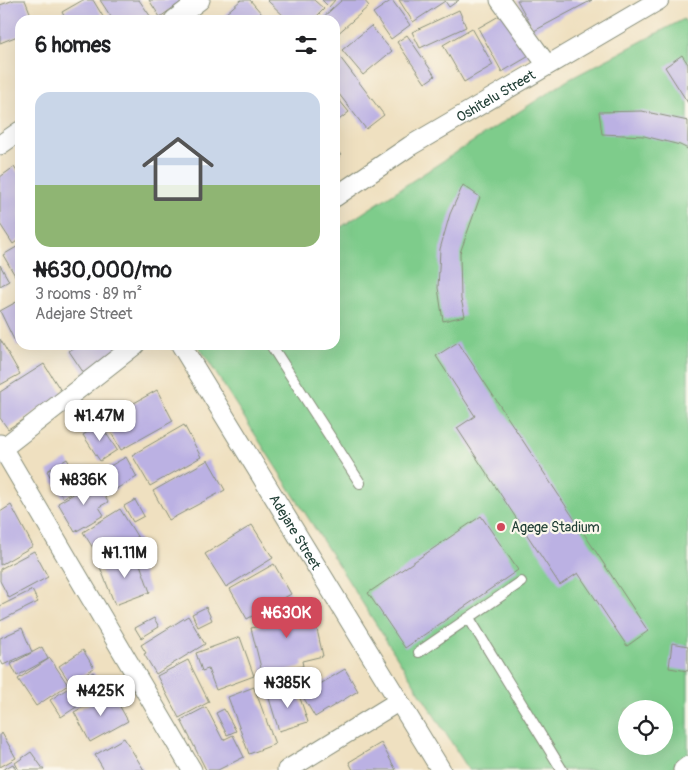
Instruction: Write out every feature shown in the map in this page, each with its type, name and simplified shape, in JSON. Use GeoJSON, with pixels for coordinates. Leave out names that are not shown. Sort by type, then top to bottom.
{"type":"FeatureCollection","features":[{"type":"Feature","properties":{"kind":"street"},"geometry":{"type":"LineString","coordinates":[[180,15],[200,0]]}},
{"type":"Feature","properties":{"kind":"street"},"geometry":{"type":"LineString","coordinates":[[500,0],[547,65]]}},
{"type":"Feature","properties":{"kind":"street","name":"Oshitelu Street"},"geometry":{"type":"LineString","coordinates":[[340,193],[410,146],[659,0]]}},
{"type":"Feature","properties":{"kind":"street"},"geometry":{"type":"LineString","coordinates":[[0,145],[15,134]]}},
{"type":"Feature","properties":{"kind":"street"},"geometry":{"type":"LineString","coordinates":[[128,350],[1,446],[192,770]]}},
{"type":"Feature","properties":{"kind":"street","name":"Adejare Street"},"geometry":{"type":"LineString","coordinates":[[183,350],[440,770]]}},
{"type":"Feature","properties":{"kind":"street"},"geometry":{"type":"LineString","coordinates":[[287,770],[399,701]]}},
{"type":"Feature","properties":{"kind":"street"},"geometry":{"type":"LineString","coordinates":[[683,770],[688,766]]}},
{"type":"Feature","properties":{"kind":"lane"},"geometry":{"type":"LineString","coordinates":[[274,350],[360,483]]}},
{"type":"Feature","properties":{"kind":"lane"},"geometry":{"type":"LineString","coordinates":[[419,652],[521,582]]}},
{"type":"Feature","properties":{"kind":"lane"},"geometry":{"type":"LineString","coordinates":[[469,618],[562,770]]}},
{"type":"Feature","properties":{"kind":"green space","name":"Agege Stadium"},"geometry":{"type":"Polygon","coordinates":[[[684,19],[688,26],[688,758],[668,770],[469,770],[201,350],[340,350],[340,228],[568,80],[684,19]]]}},
{"type":"Feature","properties":{"kind":"building"},"geometry":{"type":"Polygon","coordinates":[[[14,0],[25,0],[31,15],[15,15],[15,37],[0,43],[0,5],[14,0]]]}},
{"type":"Feature","properties":{"kind":"building"},"geometry":{"type":"Polygon","coordinates":[[[83,0],[93,0],[102,15],[64,15],[62,12],[83,0]]]}},
{"type":"Feature","properties":{"kind":"building"},"geometry":{"type":"Polygon","coordinates":[[[100,0],[139,0],[150,15],[110,15],[100,0]]]}},
{"type":"Feature","properties":{"kind":"building"},"geometry":{"type":"Polygon","coordinates":[[[149,0],[184,0],[163,15],[159,15],[149,0]]]}},
{"type":"Feature","properties":{"kind":"building"},"geometry":{"type":"Polygon","coordinates":[[[241,0],[250,0],[263,15],[224,15],[241,0]]]}},
{"type":"Feature","properties":{"kind":"building"},"geometry":{"type":"Polygon","coordinates":[[[267,0],[314,0],[324,9],[318,15],[283,15],[267,0]]]}},
{"type":"Feature","properties":{"kind":"building"},"geometry":{"type":"Polygon","coordinates":[[[322,0],[335,0],[329,7],[322,0]]]}},
{"type":"Feature","properties":{"kind":"building"},"geometry":{"type":"Polygon","coordinates":[[[342,0],[364,0],[369,6],[340,32],[340,15],[326,15],[342,0]]]}},
{"type":"Feature","properties":{"kind":"building"},"geometry":{"type":"Polygon","coordinates":[[[392,0],[410,25],[391,39],[373,13],[392,0]]]}},
{"type":"Feature","properties":{"kind":"building"},"geometry":{"type":"Polygon","coordinates":[[[399,0],[459,0],[449,7],[445,1],[413,22],[399,0]]]}},
{"type":"Feature","properties":{"kind":"building"},"geometry":{"type":"Polygon","coordinates":[[[517,0],[592,0],[534,31],[517,0]]]}},
{"type":"Feature","properties":{"kind":"building"},"geometry":{"type":"Polygon","coordinates":[[[459,10],[466,27],[420,48],[412,32],[459,10]]]}},
{"type":"Feature","properties":{"kind":"building"},"geometry":{"type":"Polygon","coordinates":[[[506,12],[531,55],[502,72],[478,28],[506,12]]]}},
{"type":"Feature","properties":{"kind":"building"},"geometry":{"type":"Polygon","coordinates":[[[371,26],[392,51],[363,75],[342,50],[371,26]]]}},
{"type":"Feature","properties":{"kind":"building"},"geometry":{"type":"Polygon","coordinates":[[[472,28],[493,65],[464,82],[443,45],[472,28]]]}},
{"type":"Feature","properties":{"kind":"building"},"geometry":{"type":"Polygon","coordinates":[[[407,35],[435,76],[425,83],[397,42],[407,35]]]}},
{"type":"Feature","properties":{"kind":"building"},"geometry":{"type":"Polygon","coordinates":[[[682,55],[688,64],[688,103],[665,67],[682,55]]]}},
{"type":"Feature","properties":{"kind":"building"},"geometry":{"type":"Polygon","coordinates":[[[340,57],[384,115],[366,129],[340,95],[340,57]]]}},
{"type":"Feature","properties":{"kind":"building"},"geometry":{"type":"Polygon","coordinates":[[[340,101],[349,112],[340,119],[340,101]]]}},
{"type":"Feature","properties":{"kind":"building"},"geometry":{"type":"Polygon","coordinates":[[[642,111],[688,121],[688,149],[680,145],[644,136],[602,134],[599,112],[642,111]]]}},
{"type":"Feature","properties":{"kind":"building"},"geometry":{"type":"Polygon","coordinates":[[[14,167],[15,168],[15,243],[13,244],[0,224],[0,177],[14,167]]]}},
{"type":"Feature","properties":{"kind":"building"},"geometry":{"type":"Polygon","coordinates":[[[463,185],[480,197],[460,253],[461,299],[465,316],[443,321],[438,288],[440,249],[450,214],[463,185]]]}},
{"type":"Feature","properties":{"kind":"building"},"geometry":{"type":"Polygon","coordinates":[[[15,248],[15,275],[3,255],[15,248]]]}},
{"type":"Feature","properties":{"kind":"building"},"geometry":{"type":"Polygon","coordinates":[[[0,265],[9,281],[0,286],[0,265]]]}},
{"type":"Feature","properties":{"kind":"building"},"geometry":{"type":"Polygon","coordinates":[[[15,303],[15,342],[0,311],[15,303]]]}},
{"type":"Feature","properties":{"kind":"building"},"geometry":{"type":"Polygon","coordinates":[[[0,339],[20,374],[0,385],[0,339]]]}},
{"type":"Feature","properties":{"kind":"building"},"geometry":{"type":"Polygon","coordinates":[[[458,342],[648,631],[627,646],[578,573],[560,585],[457,428],[475,416],[436,356],[458,342]]]}},
{"type":"Feature","properties":{"kind":"building"},"geometry":{"type":"Polygon","coordinates":[[[70,350],[118,350],[85,375],[69,351],[70,350]]]}},
{"type":"Feature","properties":{"kind":"building"},"geometry":{"type":"Polygon","coordinates":[[[44,364],[63,394],[8,429],[0,418],[0,392],[44,364]]]}},
{"type":"Feature","properties":{"kind":"building"},"geometry":{"type":"Polygon","coordinates":[[[157,390],[173,421],[121,450],[104,420],[157,390]]]}},
{"type":"Feature","properties":{"kind":"building"},"geometry":{"type":"Polygon","coordinates":[[[100,424],[117,450],[100,461],[83,435],[100,424]]]}},
{"type":"Feature","properties":{"kind":"building"},"geometry":{"type":"Polygon","coordinates":[[[184,425],[201,457],[150,486],[132,455],[184,425]]]}},
{"type":"Feature","properties":{"kind":"building"},"geometry":{"type":"Polygon","coordinates":[[[126,457],[137,477],[107,494],[96,474],[126,457]]]}},
{"type":"Feature","properties":{"kind":"building"},"geometry":{"type":"Polygon","coordinates":[[[67,459],[74,471],[81,467],[90,482],[63,498],[47,471],[67,459]]]}},
{"type":"Feature","properties":{"kind":"building"},"geometry":{"type":"Polygon","coordinates":[[[208,460],[225,490],[169,520],[153,491],[208,460]]]}},
{"type":"Feature","properties":{"kind":"building"},"geometry":{"type":"Polygon","coordinates":[[[96,481],[108,502],[99,507],[104,515],[75,532],[58,503],[96,481]]]}},
{"type":"Feature","properties":{"kind":"building"},"geometry":{"type":"Polygon","coordinates":[[[135,500],[144,516],[133,522],[124,506],[135,500]]]}},
{"type":"Feature","properties":{"kind":"building"},"geometry":{"type":"Polygon","coordinates":[[[11,505],[33,546],[0,565],[0,512],[11,505]]]}},
{"type":"Feature","properties":{"kind":"building"},"geometry":{"type":"Polygon","coordinates":[[[120,509],[140,541],[103,564],[83,532],[120,509]]]}},
{"type":"Feature","properties":{"kind":"building"},"geometry":{"type":"Polygon","coordinates":[[[481,516],[518,570],[405,648],[368,593],[481,516]]]}},
{"type":"Feature","properties":{"kind":"building"},"geometry":{"type":"Polygon","coordinates":[[[252,525],[273,558],[226,587],[205,554],[252,525]]]}},
{"type":"Feature","properties":{"kind":"building"},"geometry":{"type":"Polygon","coordinates":[[[34,551],[48,577],[9,598],[0,581],[0,569],[34,551]]]}},
{"type":"Feature","properties":{"kind":"building"},"geometry":{"type":"Polygon","coordinates":[[[136,553],[150,592],[115,605],[100,567],[136,553]]]}},
{"type":"Feature","properties":{"kind":"building"},"geometry":{"type":"Polygon","coordinates":[[[274,564],[291,594],[247,619],[230,589],[274,564]]]}},
{"type":"Feature","properties":{"kind":"building"},"geometry":{"type":"Polygon","coordinates":[[[32,590],[38,602],[0,621],[0,606],[32,590]]]}},
{"type":"Feature","properties":{"kind":"building"},"geometry":{"type":"Polygon","coordinates":[[[304,600],[307,614],[313,612],[323,656],[302,661],[303,666],[263,676],[251,628],[275,622],[272,608],[304,600]]]}},
{"type":"Feature","properties":{"kind":"building"},"geometry":{"type":"Polygon","coordinates":[[[206,607],[212,620],[198,627],[192,614],[206,607]]]}},
{"type":"Feature","properties":{"kind":"building"},"geometry":{"type":"Polygon","coordinates":[[[188,616],[205,644],[156,674],[141,645],[188,616]]]}},
{"type":"Feature","properties":{"kind":"building"},"geometry":{"type":"Polygon","coordinates":[[[154,618],[159,627],[141,638],[135,628],[154,618]]]}},
{"type":"Feature","properties":{"kind":"building"},"geometry":{"type":"Polygon","coordinates":[[[22,628],[32,652],[3,665],[0,659],[0,638],[22,628]]]}},
{"type":"Feature","properties":{"kind":"building"},"geometry":{"type":"Polygon","coordinates":[[[240,637],[254,676],[216,690],[208,669],[202,671],[196,653],[240,637]]]}},
{"type":"Feature","properties":{"kind":"building"},"geometry":{"type":"Polygon","coordinates":[[[672,643],[688,646],[688,671],[669,668],[672,643]]]}},
{"type":"Feature","properties":{"kind":"building"},"geometry":{"type":"Polygon","coordinates":[[[42,647],[48,659],[17,676],[11,664],[42,647]]]}},
{"type":"Feature","properties":{"kind":"building"},"geometry":{"type":"Polygon","coordinates":[[[83,650],[94,668],[70,683],[59,666],[83,650]]]}},
{"type":"Feature","properties":{"kind":"building"},"geometry":{"type":"Polygon","coordinates":[[[50,658],[68,685],[36,706],[18,679],[50,658]]]}},
{"type":"Feature","properties":{"kind":"building"},"geometry":{"type":"Polygon","coordinates":[[[188,660],[209,702],[179,718],[157,676],[188,660]]]}},
{"type":"Feature","properties":{"kind":"building"},"geometry":{"type":"Polygon","coordinates":[[[345,669],[358,691],[315,717],[302,695],[345,669]]]}},
{"type":"Feature","properties":{"kind":"building"},"geometry":{"type":"Polygon","coordinates":[[[93,672],[104,689],[61,717],[50,700],[93,672]]]}},
{"type":"Feature","properties":{"kind":"building"},"geometry":{"type":"Polygon","coordinates":[[[296,686],[308,722],[279,731],[268,695],[296,686]]]}},
{"type":"Feature","properties":{"kind":"building"},"geometry":{"type":"Polygon","coordinates":[[[254,687],[275,744],[249,754],[228,697],[254,687]]]}},
{"type":"Feature","properties":{"kind":"building"},"geometry":{"type":"Polygon","coordinates":[[[112,692],[128,721],[90,742],[74,712],[112,692]]]}},
{"type":"Feature","properties":{"kind":"building"},"geometry":{"type":"Polygon","coordinates":[[[206,707],[223,740],[233,735],[244,757],[218,770],[206,770],[181,720],[206,707]]]}},
{"type":"Feature","properties":{"kind":"building"},"geometry":{"type":"Polygon","coordinates":[[[224,709],[236,731],[227,735],[216,713],[224,709]]]}},
{"type":"Feature","properties":{"kind":"building"},"geometry":{"type":"Polygon","coordinates":[[[2,733],[16,758],[0,767],[0,734],[2,733]]]}},
{"type":"Feature","properties":{"kind":"building"},"geometry":{"type":"Polygon","coordinates":[[[124,738],[144,770],[104,770],[95,755],[124,738]]]}},
{"type":"Feature","properties":{"kind":"building"},"geometry":{"type":"Polygon","coordinates":[[[381,743],[396,770],[353,770],[349,762],[381,743]]]}},
{"type":"Feature","properties":{"kind":"building"},"geometry":{"type":"Polygon","coordinates":[[[31,752],[44,770],[19,770],[15,763],[31,752]]]}},
{"type":"Feature","properties":{"kind":"building"},"geometry":{"type":"Polygon","coordinates":[[[13,764],[16,770],[2,770],[13,764]]]}},
{"type":"Feature","properties":{"kind":"place","name":"Agege Stadium"},"geometry":{"type":"Point","coordinates":[501,527]}}]}
